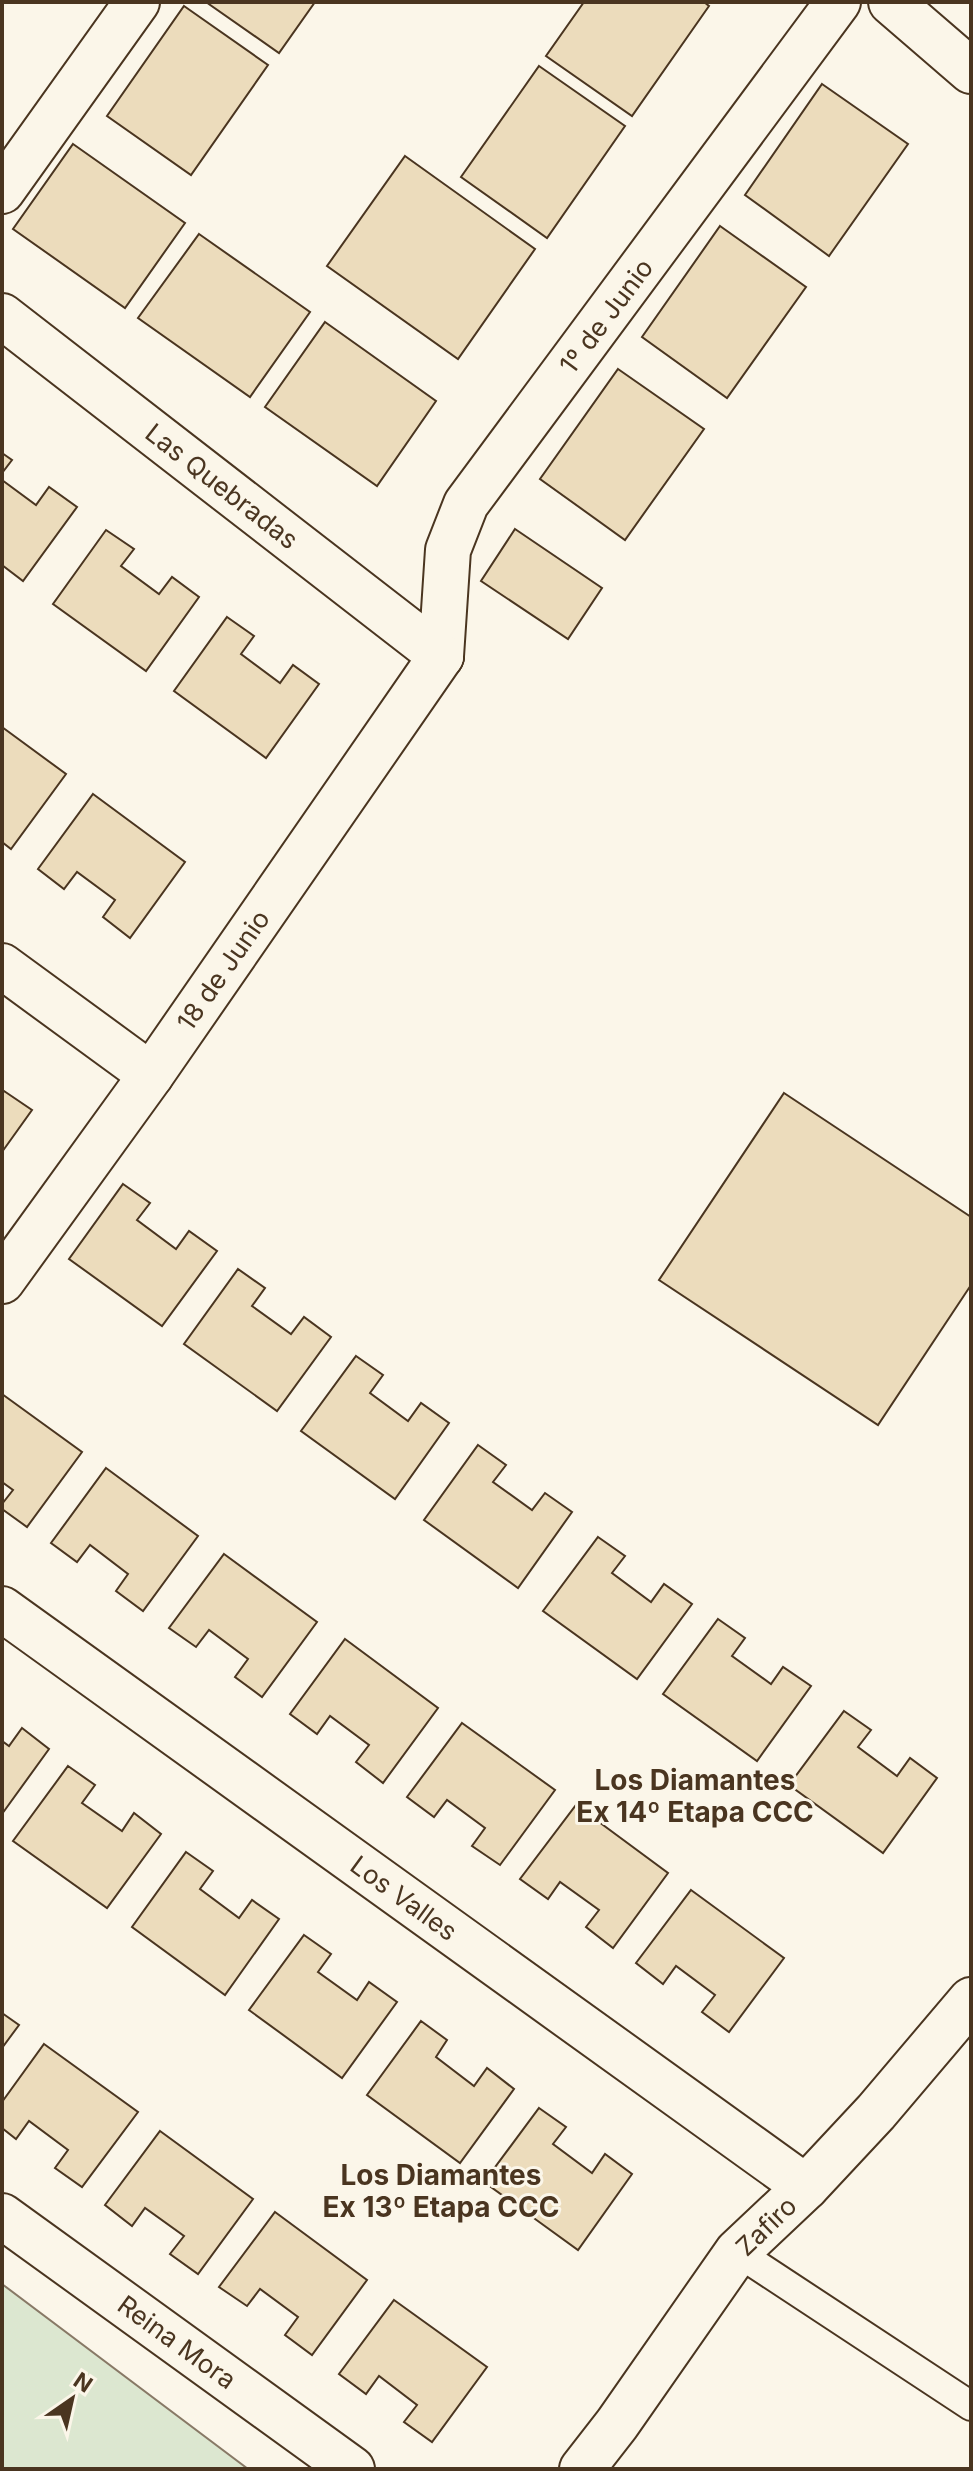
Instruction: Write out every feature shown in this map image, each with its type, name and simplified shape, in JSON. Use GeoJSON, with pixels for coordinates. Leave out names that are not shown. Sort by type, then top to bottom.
{"type":"FeatureCollection","features":[{"type":"Feature","properties":{"kind":"street"},"geometry":{"type":"LineString","coordinates":[[2,191],[137,2]]}},
{"type":"Feature","properties":{"kind":"street","name":"1º de Junio"},"geometry":{"type":"LineString","coordinates":[[441,656],[448,550],[466,504],[838,2]]}},
{"type":"Feature","properties":{"kind":"street"},"geometry":{"type":"LineString","coordinates":[[891,2],[971,71]]}},
{"type":"Feature","properties":{"kind":"street","name":"Las Quebradas"},"geometry":{"type":"LineString","coordinates":[[2,316],[441,656]]}},
{"type":"Feature","properties":{"kind":"street","name":"18 de Junio"},"geometry":{"type":"LineString","coordinates":[[2,1281],[151,1075],[441,656]]}},
{"type":"Feature","properties":{"kind":"street"},"geometry":{"type":"LineString","coordinates":[[2,966],[151,1075]]}},
{"type":"Feature","properties":{"kind":"street","name":"Los Valles"},"geometry":{"type":"LineString","coordinates":[[2,1609],[806,2187]]}},
{"type":"Feature","properties":{"kind":"street","name":"Zafiro"},"geometry":{"type":"LineString","coordinates":[[582,2469],[737,2252],[806,2187],[876,2112],[971,2000]]}},
{"type":"Feature","properties":{"kind":"street","name":"Reina Mora"},"geometry":{"type":"LineString","coordinates":[[2,2216],[352,2469]]}},
{"type":"Feature","properties":{"kind":"lane"},"geometry":{"type":"LineString","coordinates":[[737,2252],[971,2406]]}},
{"type":"Feature","properties":{"kind":"green space"},"geometry":{"type":"Polygon","coordinates":[[[2,2284],[248,2469],[2,2469],[2,2284]]]}},
{"type":"Feature","properties":{"kind":"building"},"geometry":{"type":"Polygon","coordinates":[[[206,2],[315,2],[279,53],[206,2]]]}},
{"type":"Feature","properties":{"kind":"building"},"geometry":{"type":"Polygon","coordinates":[[[584,2],[704,2],[709,6],[632,116],[546,56],[584,2]]]}},
{"type":"Feature","properties":{"kind":"building"},"geometry":{"type":"Polygon","coordinates":[[[184,6],[268,65],[191,175],[107,116],[184,6]]]}},
{"type":"Feature","properties":{"kind":"building"},"geometry":{"type":"Polygon","coordinates":[[[539,66],[625,126],[547,238],[461,177],[539,66]]]}},
{"type":"Feature","properties":{"kind":"building"},"geometry":{"type":"Polygon","coordinates":[[[822,84],[908,144],[829,256],[745,195],[822,84]]]}},
{"type":"Feature","properties":{"kind":"building"},"geometry":{"type":"Polygon","coordinates":[[[73,144],[185,223],[125,308],[13,229],[73,144]]]}},
{"type":"Feature","properties":{"kind":"building"},"geometry":{"type":"Polygon","coordinates":[[[405,156],[535,249],[458,359],[327,266],[405,156]]]}},
{"type":"Feature","properties":{"kind":"building"},"geometry":{"type":"Polygon","coordinates":[[[720,226],[806,287],[727,398],[642,337],[720,226]]]}},
{"type":"Feature","properties":{"kind":"building"},"geometry":{"type":"Polygon","coordinates":[[[199,234],[310,312],[250,397],[138,318],[199,234]]]}},
{"type":"Feature","properties":{"kind":"building"},"geometry":{"type":"Polygon","coordinates":[[[325,322],[436,401],[377,486],[265,407],[325,322]]]}},
{"type":"Feature","properties":{"kind":"building"},"geometry":{"type":"Polygon","coordinates":[[[618,369],[704,429],[625,540],[540,479],[618,369]]]}},
{"type":"Feature","properties":{"kind":"building"},"geometry":{"type":"Polygon","coordinates":[[[2,453],[12,460],[2,473],[2,453]]]}},
{"type":"Feature","properties":{"kind":"building"},"geometry":{"type":"Polygon","coordinates":[[[2,480],[36,505],[49,487],[77,507],[23,581],[2,565],[2,480]]]}},
{"type":"Feature","properties":{"kind":"building"},"geometry":{"type":"Polygon","coordinates":[[[515,529],[602,588],[568,639],[481,581],[515,529]]]}},
{"type":"Feature","properties":{"kind":"building"},"geometry":{"type":"Polygon","coordinates":[[[106,530],[134,549],[121,566],[159,594],[172,577],[199,597],[146,671],[53,604],[106,530]]]}},
{"type":"Feature","properties":{"kind":"building"},"geometry":{"type":"Polygon","coordinates":[[[227,617],[254,636],[241,654],[280,683],[293,665],[319,684],[266,758],[174,691],[227,617]]]}},
{"type":"Feature","properties":{"kind":"building"},"geometry":{"type":"Polygon","coordinates":[[[2,727],[66,774],[11,849],[2,842],[2,727]]]}},
{"type":"Feature","properties":{"kind":"building"},"geometry":{"type":"Polygon","coordinates":[[[93,794],[185,862],[130,938],[103,917],[115,900],[77,872],[64,889],[38,869],[93,794]]]}},
{"type":"Feature","properties":{"kind":"building"},"geometry":{"type":"Polygon","coordinates":[[[4,1091],[32,1110],[2,1152],[2,1094],[4,1091]]]}},
{"type":"Feature","properties":{"kind":"building"},"geometry":{"type":"Polygon","coordinates":[[[784,1093],[971,1217],[971,1285],[878,1425],[659,1280],[784,1093]]]}},
{"type":"Feature","properties":{"kind":"building"},"geometry":{"type":"Polygon","coordinates":[[[123,1184],[150,1203],[137,1220],[176,1249],[189,1231],[217,1251],[162,1326],[69,1259],[123,1184]]]}},
{"type":"Feature","properties":{"kind":"building"},"geometry":{"type":"Polygon","coordinates":[[[238,1269],[265,1288],[252,1306],[291,1334],[304,1317],[331,1337],[277,1411],[184,1344],[238,1269]]]}},
{"type":"Feature","properties":{"kind":"building"},"geometry":{"type":"Polygon","coordinates":[[[356,1356],[383,1375],[370,1393],[408,1421],[421,1403],[449,1423],[395,1499],[301,1431],[356,1356]]]}},
{"type":"Feature","properties":{"kind":"building"},"geometry":{"type":"Polygon","coordinates":[[[2,1394],[82,1452],[27,1527],[2,1509],[2,1504],[13,1490],[2,1482],[2,1394]]]}},
{"type":"Feature","properties":{"kind":"building"},"geometry":{"type":"Polygon","coordinates":[[[478,1445],[506,1465],[493,1482],[532,1510],[545,1493],[572,1512],[518,1588],[424,1520],[478,1445]]]}},
{"type":"Feature","properties":{"kind":"building"},"geometry":{"type":"Polygon","coordinates":[[[106,1468],[198,1536],[143,1611],[116,1591],[128,1574],[90,1545],[77,1562],[51,1543],[106,1468]]]}},
{"type":"Feature","properties":{"kind":"building"},"geometry":{"type":"Polygon","coordinates":[[[598,1537],[625,1556],[612,1573],[651,1602],[664,1584],[692,1604],[637,1679],[543,1611],[598,1537]]]}},
{"type":"Feature","properties":{"kind":"building"},"geometry":{"type":"Polygon","coordinates":[[[224,1554],[317,1622],[262,1697],[235,1677],[248,1659],[209,1630],[196,1647],[169,1628],[224,1554]]]}},
{"type":"Feature","properties":{"kind":"building"},"geometry":{"type":"Polygon","coordinates":[[[718,1619],[745,1638],[732,1656],[771,1684],[783,1667],[811,1686],[757,1761],[663,1694],[718,1619]]]}},
{"type":"Feature","properties":{"kind":"building"},"geometry":{"type":"Polygon","coordinates":[[[345,1639],[438,1708],[383,1783],[356,1762],[369,1745],[330,1716],[317,1734],[290,1714],[345,1639]]]}},
{"type":"Feature","properties":{"kind":"building"},"geometry":{"type":"Polygon","coordinates":[[[844,1711],[871,1730],[858,1747],[897,1776],[910,1758],[937,1778],[883,1853],[789,1785],[844,1711]]]}},
{"type":"Feature","properties":{"kind":"building"},"geometry":{"type":"Polygon","coordinates":[[[462,1723],[555,1790],[500,1865],[472,1846],[485,1828],[447,1800],[434,1817],[407,1797],[462,1723]]]}},
{"type":"Feature","properties":{"kind":"building"},"geometry":{"type":"Polygon","coordinates":[[[22,1728],[49,1749],[2,1814],[2,1741],[9,1746],[22,1728]]]}},
{"type":"Feature","properties":{"kind":"building"},"geometry":{"type":"Polygon","coordinates":[[[68,1766],[95,1785],[82,1803],[122,1831],[134,1813],[161,1834],[107,1908],[13,1841],[68,1766]]]}},
{"type":"Feature","properties":{"kind":"building"},"geometry":{"type":"Polygon","coordinates":[[[576,1805],[668,1873],[613,1948],[586,1927],[599,1910],[560,1882],[548,1899],[520,1879],[576,1805]]]}},
{"type":"Feature","properties":{"kind":"building"},"geometry":{"type":"Polygon","coordinates":[[[186,1852],[213,1871],[200,1889],[239,1918],[252,1900],[279,1919],[225,1995],[132,1927],[186,1852]]]}},
{"type":"Feature","properties":{"kind":"building"},"geometry":{"type":"Polygon","coordinates":[[[691,1890],[784,1958],[729,2032],[702,2012],[715,1995],[676,1966],[663,1984],[636,1963],[691,1890]]]}},
{"type":"Feature","properties":{"kind":"building"},"geometry":{"type":"Polygon","coordinates":[[[304,1935],[331,1954],[318,1972],[357,2000],[369,1982],[397,2002],[342,2078],[249,2010],[304,1935]]]}},
{"type":"Feature","properties":{"kind":"building"},"geometry":{"type":"Polygon","coordinates":[[[2,2013],[19,2025],[2,2048],[2,2013]]]}},
{"type":"Feature","properties":{"kind":"building"},"geometry":{"type":"Polygon","coordinates":[[[421,2021],[447,2040],[436,2057],[474,2086],[487,2068],[514,2089],[460,2163],[367,2095],[421,2021]]]}},
{"type":"Feature","properties":{"kind":"building"},"geometry":{"type":"Polygon","coordinates":[[[44,2044],[138,2112],[82,2187],[55,2168],[68,2150],[29,2121],[16,2139],[2,2128],[2,2102],[44,2044]]]}},
{"type":"Feature","properties":{"kind":"building"},"geometry":{"type":"Polygon","coordinates":[[[539,2108],[566,2127],[553,2144],[592,2173],[605,2154],[632,2174],[578,2250],[484,2182],[539,2108]]]}},
{"type":"Feature","properties":{"kind":"building"},"geometry":{"type":"Polygon","coordinates":[[[160,2131],[253,2199],[198,2274],[170,2254],[184,2236],[145,2208],[132,2226],[105,2205],[160,2131]]]}},
{"type":"Feature","properties":{"kind":"building"},"geometry":{"type":"Polygon","coordinates":[[[275,2212],[367,2280],[312,2355],[285,2335],[298,2317],[260,2289],[247,2306],[219,2287],[275,2212]]]}},
{"type":"Feature","properties":{"kind":"building"},"geometry":{"type":"Polygon","coordinates":[[[394,2300],[487,2367],[432,2442],[404,2422],[417,2405],[379,2376],[366,2394],[339,2374],[394,2300]]]}},
{"type":"Feature","properties":{"kind":"district","name":"Los Diamantes Ex 14º Etapa CCC"},"geometry":{"type":"Point","coordinates":[695,1796]}},
{"type":"Feature","properties":{"kind":"district","name":"Los Diamantes Ex 13º Etapa CCC"},"geometry":{"type":"Point","coordinates":[441,2191]}}]}
